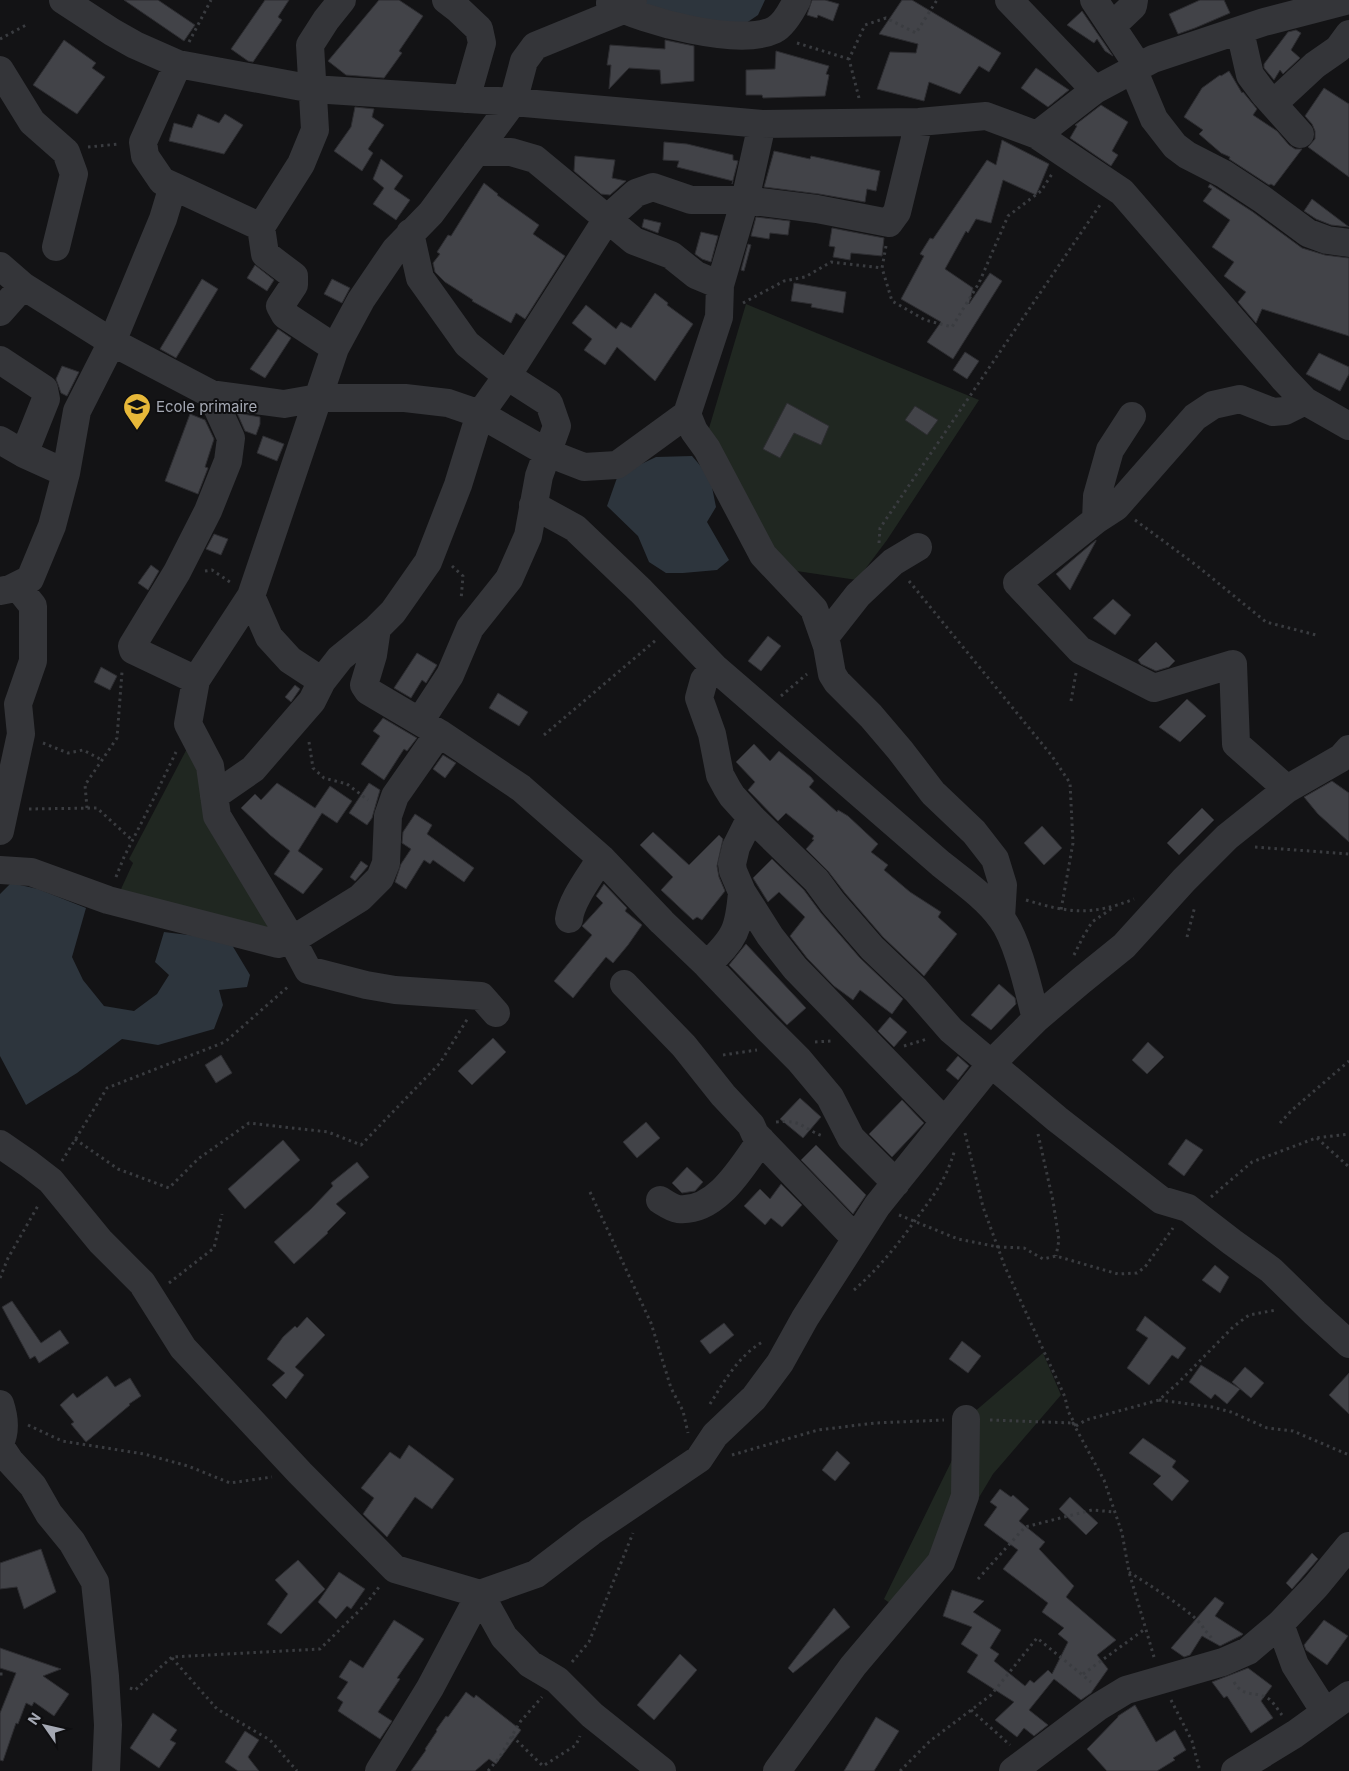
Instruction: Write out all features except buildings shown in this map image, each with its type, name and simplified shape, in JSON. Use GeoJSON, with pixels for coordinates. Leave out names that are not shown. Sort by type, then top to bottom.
{"type":"FeatureCollection","features":[{"type":"Feature","properties":{"kind":"street"},"geometry":{"type":"LineString","coordinates":[[63,0],[127,41],[178,64],[313,89],[513,102],[762,124],[919,122],[986,116],[1037,135],[1128,196],[1284,379],[1305,401],[1349,426]]}},
{"type":"Feature","properties":{"kind":"street"},"geometry":{"type":"LineString","coordinates":[[335,348],[285,315],[280,306],[294,286],[294,276],[265,254],[262,227],[301,164],[315,130],[310,45],[342,0]]}},
{"type":"Feature","properties":{"kind":"street"},"geometry":{"type":"LineString","coordinates":[[446,0],[479,29],[482,43],[466,99]]}},
{"type":"Feature","properties":{"kind":"street"},"geometry":{"type":"LineString","coordinates":[[489,1004],[366,985],[308,970],[217,816],[210,766],[188,724],[196,680],[252,596],[335,348],[361,300],[395,250],[431,213],[513,102],[524,61],[535,46],[620,3],[676,26],[724,36],[756,35],[775,30],[790,13],[797,0]]}},
{"type":"Feature","properties":{"kind":"street"},"geometry":{"type":"LineString","coordinates":[[1009,0],[1095,90]]}},
{"type":"Feature","properties":{"kind":"street"},"geometry":{"type":"LineString","coordinates":[[1094,0],[1112,26],[1136,68],[1154,119],[1175,146],[1187,155],[1224,174],[1308,233],[1326,240],[1349,243]]}},
{"type":"Feature","properties":{"kind":"street"},"geometry":{"type":"LineString","coordinates":[[1112,26],[1134,6],[1134,0]]}},
{"type":"Feature","properties":{"kind":"street"},"geometry":{"type":"LineString","coordinates":[[1037,135],[1095,90],[1153,59],[1264,22],[1349,0]]}},
{"type":"Feature","properties":{"kind":"street"},"geometry":{"type":"LineString","coordinates":[[1240,31],[1249,72],[1258,87],[1300,134]]}},
{"type":"Feature","properties":{"kind":"street"},"geometry":{"type":"LineString","coordinates":[[1273,104],[1315,65],[1338,49],[1349,34]]}},
{"type":"Feature","properties":{"kind":"street"},"geometry":{"type":"LineString","coordinates":[[178,64],[143,142],[145,156],[162,181],[262,227]]}},
{"type":"Feature","properties":{"kind":"street"},"geometry":{"type":"LineString","coordinates":[[0,70],[32,122],[66,152],[74,174],[56,247]]}},
{"type":"Feature","properties":{"kind":"street"},"geometry":{"type":"LineString","coordinates":[[214,796],[253,769],[317,691],[340,658],[377,628],[393,612],[428,562],[458,485],[480,414],[507,376],[607,219],[636,193],[653,187],[691,200],[745,200],[816,209],[889,223],[897,212],[919,122]]}},
{"type":"Feature","properties":{"kind":"street"},"geometry":{"type":"LineString","coordinates":[[0,266],[23,286],[112,342],[211,394],[284,404],[318,398],[405,398],[448,403],[480,414],[548,453],[584,467],[616,465],[687,414],[719,317],[720,285],[745,200],[762,124]]}},
{"type":"Feature","properties":{"kind":"street"},"geometry":{"type":"LineString","coordinates":[[476,152],[511,152],[535,159],[634,241],[671,255],[696,275],[720,285]]}},
{"type":"Feature","properties":{"kind":"street"},"geometry":{"type":"LineString","coordinates":[[8,589],[30,579],[52,526],[66,473],[77,412],[112,342],[163,219],[173,186]]}},
{"type":"Feature","properties":{"kind":"street"},"geometry":{"type":"LineString","coordinates":[[0,870],[31,872],[108,900],[278,944],[292,940],[360,898],[380,878],[386,863],[388,816],[394,796],[430,727],[470,628],[509,579],[528,536],[539,476],[557,426],[549,403],[507,376],[467,344],[420,278],[410,233]]}},
{"type":"Feature","properties":{"kind":"street"},"geometry":{"type":"LineString","coordinates":[[0,312],[23,286]]}},
{"type":"Feature","properties":{"kind":"street"},"geometry":{"type":"LineString","coordinates":[[0,360],[44,389],[46,399],[24,454]]}},
{"type":"Feature","properties":{"kind":"street"},"geometry":{"type":"LineString","coordinates":[[196,680],[133,650],[132,646],[177,572],[208,511],[228,460],[231,438],[211,394]]}},
{"type":"Feature","properties":{"kind":"street"},"geometry":{"type":"LineString","coordinates":[[1287,789],[1236,744],[1233,664],[1154,688],[1080,650],[1017,583],[1106,513],[1195,417],[1213,404],[1240,399],[1273,412],[1285,410],[1305,401]]}},
{"type":"Feature","properties":{"kind":"street"},"geometry":{"type":"LineString","coordinates":[[687,414],[694,432],[707,449],[763,555],[814,609],[827,646],[832,674],[837,682],[871,716],[933,793],[990,850],[998,867],[1003,885],[1002,905],[1036,1019]]}},
{"type":"Feature","properties":{"kind":"street"},"geometry":{"type":"LineString","coordinates":[[1106,513],[1097,496],[1110,450],[1132,416]]}},
{"type":"Feature","properties":{"kind":"street"},"geometry":{"type":"LineString","coordinates":[[0,440],[24,454],[66,473]]}},
{"type":"Feature","properties":{"kind":"street"},"geometry":{"type":"LineString","coordinates":[[533,505],[575,528],[714,667],[941,864],[972,888],[1002,905]]}},
{"type":"Feature","properties":{"kind":"street"},"geometry":{"type":"LineString","coordinates":[[827,646],[858,596],[893,562],[918,547]]}},
{"type":"Feature","properties":{"kind":"street"},"geometry":{"type":"LineString","coordinates":[[3,820],[21,734],[18,704],[33,661],[33,606],[8,589]]}},
{"type":"Feature","properties":{"kind":"street"},"geometry":{"type":"LineString","coordinates":[[252,596],[269,637],[317,691]]}},
{"type":"Feature","properties":{"kind":"street"},"geometry":{"type":"LineString","coordinates":[[377,628],[373,655],[364,685],[368,691],[430,727],[521,788],[601,858],[799,1060],[830,1097],[851,1138],[896,1182]]}},
{"type":"Feature","properties":{"kind":"street"},"geometry":{"type":"LineString","coordinates":[[714,667],[704,680],[699,698],[712,734],[720,775],[732,796],[816,880],[872,948],[916,990],[951,1030],[991,1064],[1161,1200],[1199,1203],[1232,1242],[1272,1270],[1349,1344]]}},
{"type":"Feature","properties":{"kind":"street"},"geometry":{"type":"LineString","coordinates":[[0,1144],[51,1181],[101,1242],[142,1283],[183,1348],[300,1473],[395,1569],[480,1594],[536,1574],[591,1532],[699,1459],[715,1435],[754,1398],[780,1363],[805,1318],[877,1206],[991,1064],[1036,1019],[1124,946],[1227,836],[1287,789],[1346,757]]}},
{"type":"Feature","properties":{"kind":"street"},"geometry":{"type":"LineString","coordinates":[[752,818],[736,847],[732,864],[733,871],[742,892],[770,936],[795,968],[868,1044],[950,1114]]}},
{"type":"Feature","properties":{"kind":"street"},"geometry":{"type":"LineString","coordinates":[[569,919],[570,912],[578,896],[601,858]]}},
{"type":"Feature","properties":{"kind":"street"},"geometry":{"type":"LineString","coordinates":[[707,964],[723,949],[736,931],[742,892]]}},
{"type":"Feature","properties":{"kind":"street"},"geometry":{"type":"LineString","coordinates":[[624,984],[663,1023],[756,1133],[855,1238]]}},
{"type":"Feature","properties":{"kind":"street"},"geometry":{"type":"LineString","coordinates":[[660,1200],[676,1209],[698,1208],[728,1186],[756,1133]]}},
{"type":"Feature","properties":{"kind":"street"},"geometry":{"type":"LineString","coordinates":[[2,1409],[4,1436],[0,1445],[10,1461],[34,1486],[50,1514],[72,1542],[95,1582],[108,1725],[106,1771]]}},
{"type":"Feature","properties":{"kind":"street"},"geometry":{"type":"LineString","coordinates":[[777,1771],[853,1666],[941,1562],[965,1496],[966,1419]]}},
{"type":"Feature","properties":{"kind":"street"},"geometry":{"type":"LineString","coordinates":[[1020,1766],[1109,1700],[1126,1690],[1223,1662],[1248,1651],[1280,1624],[1316,1586],[1349,1546]]}},
{"type":"Feature","properties":{"kind":"street"},"geometry":{"type":"LineString","coordinates":[[480,1594],[504,1637],[530,1664],[557,1680],[592,1715],[662,1771]]}},
{"type":"Feature","properties":{"kind":"street"},"geometry":{"type":"LineString","coordinates":[[379,1771],[430,1688],[480,1594]]}},
{"type":"Feature","properties":{"kind":"street"},"geometry":{"type":"LineString","coordinates":[[1280,1624],[1295,1665],[1326,1712]]}},
{"type":"Feature","properties":{"kind":"street"},"geometry":{"type":"LineString","coordinates":[[1235,1771],[1296,1734],[1349,1694]]}},
{"type":"Feature","properties":{"kind":"path"},"geometry":{"type":"LineString","coordinates":[[178,64],[211,0]]}},
{"type":"Feature","properties":{"kind":"path"},"geometry":{"type":"LineString","coordinates":[[865,123],[849,59],[866,25],[886,18],[916,33],[937,0]]}},
{"type":"Feature","properties":{"kind":"path"},"geometry":{"type":"LineString","coordinates":[[0,39],[28,24]]}},
{"type":"Feature","properties":{"kind":"path"},"geometry":{"type":"LineString","coordinates":[[775,30],[792,42],[849,59]]}},
{"type":"Feature","properties":{"kind":"path"},"geometry":{"type":"LineString","coordinates":[[66,152],[98,145],[143,142]]}},
{"type":"Feature","properties":{"kind":"path"},"geometry":{"type":"LineString","coordinates":[[889,223],[882,268],[892,302],[925,320],[952,326],[980,283],[1008,216],[1041,190],[1064,153]]}},
{"type":"Feature","properties":{"kind":"path"},"geometry":{"type":"LineString","coordinates":[[1061,910],[1073,843],[1070,784],[1052,756],[879,544],[880,528],[1114,185]]}},
{"type":"Feature","properties":{"kind":"path"},"geometry":{"type":"LineString","coordinates":[[719,317],[784,281],[805,277],[831,262],[882,268]]}},
{"type":"Feature","properties":{"kind":"path"},"geometry":{"type":"LineString","coordinates":[[1106,513],[1196,564],[1266,622],[1316,635]]}},
{"type":"Feature","properties":{"kind":"path"},"geometry":{"type":"LineString","coordinates":[[432,550],[463,576],[461,602]]}},
{"type":"Feature","properties":{"kind":"path"},"geometry":{"type":"LineString","coordinates":[[177,572],[212,570],[252,596]]}},
{"type":"Feature","properties":{"kind":"path"},"geometry":{"type":"LineString","coordinates":[[544,735],[673,625]]}},
{"type":"Feature","properties":{"kind":"path"},"geometry":{"type":"LineString","coordinates":[[763,710],[827,646]]}},
{"type":"Feature","properties":{"kind":"path"},"geometry":{"type":"LineString","coordinates":[[87,808],[85,785],[117,738],[123,670],[133,650]]}},
{"type":"Feature","properties":{"kind":"path"},"geometry":{"type":"LineString","coordinates":[[317,691],[308,735],[313,768],[324,778],[347,784],[388,816]]}},
{"type":"Feature","properties":{"kind":"path"},"geometry":{"type":"LineString","coordinates":[[108,900],[124,857],[188,724]]}},
{"type":"Feature","properties":{"kind":"path"},"geometry":{"type":"LineString","coordinates":[[21,734],[68,753],[84,750],[102,760]]}},
{"type":"Feature","properties":{"kind":"path"},"geometry":{"type":"LineString","coordinates":[[3,820],[97,808],[132,840]]}},
{"type":"Feature","properties":{"kind":"path"},"geometry":{"type":"LineString","coordinates":[[1251,847],[1349,854]]}},
{"type":"Feature","properties":{"kind":"path"},"geometry":{"type":"LineString","coordinates":[[1002,905],[1061,910],[1098,910],[1137,897]]}},
{"type":"Feature","properties":{"kind":"path"},"geometry":{"type":"LineString","coordinates":[[0,1278],[8,1258],[51,1181],[107,1088],[225,1042],[308,970]]}},
{"type":"Feature","properties":{"kind":"path"},"geometry":{"type":"LineString","coordinates":[[75,1139],[118,1168],[170,1188],[198,1159],[249,1123],[328,1132],[361,1145],[440,1063],[489,1004]]}},
{"type":"Feature","properties":{"kind":"path"},"geometry":{"type":"LineString","coordinates":[[692,1056],[728,1055],[784,1045],[843,1040],[868,1044],[904,1046],[951,1030]]}},
{"type":"Feature","properties":{"kind":"path"},"geometry":{"type":"LineString","coordinates":[[1280,1123],[1292,1110],[1349,1061]]}},
{"type":"Feature","properties":{"kind":"path"},"geometry":{"type":"LineString","coordinates":[[950,1114],[968,1140],[982,1207],[1005,1266],[1065,1397],[1068,1412],[1104,1480],[1122,1533],[1129,1572],[1161,1680],[1192,1741],[1200,1771]]}},
{"type":"Feature","properties":{"kind":"path"},"geometry":{"type":"LineString","coordinates":[[756,1133],[787,1121],[800,1123],[822,1136],[851,1138]]}},
{"type":"Feature","properties":{"kind":"path"},"geometry":{"type":"LineString","coordinates":[[1037,1132],[1046,1165],[1059,1240],[1056,1256]]}},
{"type":"Feature","properties":{"kind":"path"},"geometry":{"type":"LineString","coordinates":[[877,1206],[958,1239],[998,1248],[1024,1248],[1043,1259],[1056,1256],[1118,1274],[1137,1273],[1145,1267],[1199,1203],[1252,1162],[1316,1138],[1349,1134]]}},
{"type":"Feature","properties":{"kind":"path"},"geometry":{"type":"LineString","coordinates":[[1316,1138],[1349,1167]]}},
{"type":"Feature","properties":{"kind":"path"},"geometry":{"type":"LineString","coordinates":[[850,1293],[870,1276],[934,1197],[950,1167],[955,1148]]}},
{"type":"Feature","properties":{"kind":"path"},"geometry":{"type":"LineString","coordinates":[[590,1192],[651,1323],[671,1388],[683,1411],[699,1459]]}},
{"type":"Feature","properties":{"kind":"path"},"geometry":{"type":"LineString","coordinates":[[151,1297],[214,1248],[222,1214]]}},
{"type":"Feature","properties":{"kind":"path"},"geometry":{"type":"LineString","coordinates":[[1159,1400],[1233,1326],[1250,1315],[1276,1310],[1298,1296]]}},
{"type":"Feature","properties":{"kind":"path"},"geometry":{"type":"LineString","coordinates":[[726,1457],[818,1430],[875,1423],[966,1419],[1075,1425],[1086,1420],[1159,1400],[1212,1407],[1231,1412],[1267,1428],[1292,1430],[1349,1455]]}},
{"type":"Feature","properties":{"kind":"path"},"geometry":{"type":"LineString","coordinates":[[2,1409],[62,1441],[144,1454],[188,1466],[230,1483],[300,1473]]}},
{"type":"Feature","properties":{"kind":"path"},"geometry":{"type":"LineString","coordinates":[[978,1579],[1025,1527],[1092,1510],[1115,1512]]}},
{"type":"Feature","properties":{"kind":"path"},"geometry":{"type":"LineString","coordinates":[[488,1771],[499,1758],[520,1722],[589,1642],[637,1526]]}},
{"type":"Feature","properties":{"kind":"path"},"geometry":{"type":"LineString","coordinates":[[105,1676],[135,1690],[172,1657],[320,1649],[366,1604],[395,1569]]}},
{"type":"Feature","properties":{"kind":"path"},"geometry":{"type":"LineString","coordinates":[[1084,1674],[1146,1629]]}},
{"type":"Feature","properties":{"kind":"path"},"geometry":{"type":"LineString","coordinates":[[900,1771],[930,1741],[991,1695],[1037,1638],[1084,1674],[1109,1700]]}},
{"type":"Feature","properties":{"kind":"path"},"geometry":{"type":"LineString","coordinates":[[172,1657],[217,1709],[270,1740],[297,1771]]}},
{"type":"Feature","properties":{"kind":"path"},"geometry":{"type":"LineString","coordinates":[[971,1710],[1020,1766]]}},
{"type":"Feature","properties":{"kind":"path"},"geometry":{"type":"LineString","coordinates":[[512,1736],[543,1766],[576,1745],[592,1715]]}},
{"type":"Feature","properties":{"kind":"shaded area"},"geometry":{"type":"Polygon","coordinates":[[[647,0],[765,0],[758,15],[736,30],[640,8],[647,0]]]}},
{"type":"Feature","properties":{"kind":"shaded area"},"geometry":{"type":"Polygon","coordinates":[[[746,304],[979,400],[887,540],[857,580],[763,566],[707,435],[746,304]]]}},
{"type":"Feature","properties":{"kind":"shaded area"},"geometry":{"type":"Polygon","coordinates":[[[692,456],[710,477],[716,507],[707,522],[729,560],[717,570],[666,573],[649,562],[638,536],[607,506],[618,475],[656,457],[692,456]]]}},
{"type":"Feature","properties":{"kind":"shaded area"},"geometry":{"type":"Polygon","coordinates":[[[191,741],[275,938],[116,900],[133,863],[129,859],[191,741]]]}},
{"type":"Feature","properties":{"kind":"shaded area"},"geometry":{"type":"Polygon","coordinates":[[[11,883],[38,889],[86,908],[72,957],[83,980],[104,1006],[134,1011],[157,994],[169,975],[155,962],[164,932],[229,940],[250,975],[247,987],[219,990],[223,1005],[214,1029],[158,1045],[122,1039],[77,1073],[26,1105],[0,1056],[0,894],[11,883]]]}},
{"type":"Feature","properties":{"kind":"shaded area"},"geometry":{"type":"Polygon","coordinates":[[[1043,1353],[1061,1395],[993,1474],[908,1616],[884,1599],[955,1454],[966,1419],[1043,1353]]]}},
{"type":"Feature","properties":{"kind":"place","name":"Ecole primaire"},"geometry":{"type":"Point","coordinates":[137,431]}}]}
